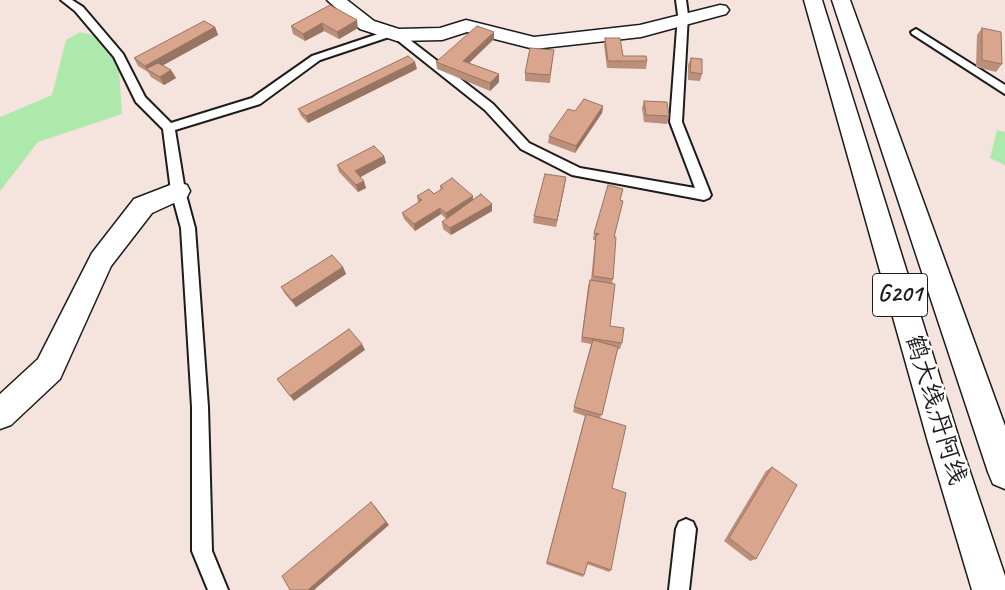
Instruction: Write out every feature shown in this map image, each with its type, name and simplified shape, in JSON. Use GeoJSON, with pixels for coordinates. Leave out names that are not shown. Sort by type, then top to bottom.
{"type":"FeatureCollection","features":[{"type":"Feature","properties":{"kind":"main road"},"geometry":{"type":"LineString","coordinates":[[336,0],[367,25],[393,34],[442,34],[466,26],[534,43],[641,31],[720,10]]}},
{"type":"Feature","properties":{"kind":"main road","name":"鹤大线;丹阿线"},"geometry":{"type":"LineString","coordinates":[[813,0],[944,442],[990,590]]}},
{"type":"Feature","properties":{"kind":"main road","name":"鹤大线;丹阿线"},"geometry":{"type":"LineString","coordinates":[[841,0],[1005,472]]}},
{"type":"Feature","properties":{"kind":"main road"},"geometry":{"type":"LineString","coordinates":[[0,414],[49,369],[101,260],[143,206],[178,190]]}},
{"type":"Feature","properties":{"kind":"lane"},"geometry":{"type":"LineString","coordinates":[[66,0],[78,9],[119,56],[140,99],[169,128],[178,190],[188,228],[200,407],[202,551],[218,590]]}},
{"type":"Feature","properties":{"kind":"lane"},"geometry":{"type":"LineString","coordinates":[[169,128],[256,101],[316,58],[393,34],[489,107],[525,146],[577,172],[704,195],[676,122],[683,20],[681,0]]}},
{"type":"Feature","properties":{"kind":"lane"},"geometry":{"type":"LineString","coordinates":[[916,32],[1005,90]]}},
{"type":"Feature","properties":{"kind":"lane"},"geometry":{"type":"LineString","coordinates":[[679,590],[686,529]]}},
{"type":"Feature","properties":{"kind":"green space"},"geometry":{"type":"Polygon","coordinates":[[[80,32],[117,41],[122,114],[38,142],[0,191],[0,117],[52,95],[66,40],[80,32]]]}},
{"type":"Feature","properties":{"kind":"green space"},"geometry":{"type":"Polygon","coordinates":[[[997,130],[1005,132],[1005,165],[990,158],[997,130]]]}},
{"type":"Feature","properties":{"kind":"building"},"geometry":{"type":"Polygon","coordinates":[[[330,5],[357,20],[337,32],[322,23],[303,34],[291,26],[330,5]]]}},
{"type":"Feature","properties":{"kind":"building"},"geometry":{"type":"Polygon","coordinates":[[[204,21],[215,27],[145,66],[134,58],[204,21]]]}},
{"type":"Feature","properties":{"kind":"building"},"geometry":{"type":"Polygon","coordinates":[[[477,26],[494,32],[463,61],[499,74],[490,83],[436,62],[477,26]]]}},
{"type":"Feature","properties":{"kind":"building"},"geometry":{"type":"Polygon","coordinates":[[[982,28],[1001,32],[1002,64],[982,60],[982,28]]]}},
{"type":"Feature","properties":{"kind":"building"},"geometry":{"type":"Polygon","coordinates":[[[605,38],[620,38],[623,56],[646,56],[647,61],[608,61],[605,38]]]}},
{"type":"Feature","properties":{"kind":"building"},"geometry":{"type":"Polygon","coordinates":[[[530,48],[554,50],[550,75],[525,73],[530,48]]]}},
{"type":"Feature","properties":{"kind":"building"},"geometry":{"type":"Polygon","coordinates":[[[408,56],[415,62],[306,116],[298,109],[408,56]]]}},
{"type":"Feature","properties":{"kind":"building"},"geometry":{"type":"Polygon","coordinates":[[[691,58],[702,59],[702,74],[690,72],[691,58]]]}},
{"type":"Feature","properties":{"kind":"building"},"geometry":{"type":"Polygon","coordinates":[[[158,63],[171,70],[160,77],[146,69],[158,63]]]}},
{"type":"Feature","properties":{"kind":"building"},"geometry":{"type":"Polygon","coordinates":[[[584,99],[603,106],[576,146],[549,136],[568,109],[575,111],[584,99]]]}},
{"type":"Feature","properties":{"kind":"building"},"geometry":{"type":"Polygon","coordinates":[[[644,101],[667,102],[669,116],[646,115],[644,101]]]}},
{"type":"Feature","properties":{"kind":"building"},"geometry":{"type":"Polygon","coordinates":[[[374,146],[384,156],[355,171],[364,181],[356,185],[337,165],[374,146]]]}},
{"type":"Feature","properties":{"kind":"building"},"geometry":{"type":"Polygon","coordinates":[[[545,174],[566,177],[557,220],[534,216],[545,174]]]}},
{"type":"Feature","properties":{"kind":"building"},"geometry":{"type":"Polygon","coordinates":[[[452,178],[473,196],[446,213],[440,208],[414,224],[402,213],[422,200],[417,196],[429,189],[434,194],[443,188],[440,186],[452,178]]]}},
{"type":"Feature","properties":{"kind":"building"},"geometry":{"type":"Polygon","coordinates":[[[608,185],[623,189],[620,200],[623,201],[614,237],[616,237],[613,279],[593,276],[596,235],[599,234],[594,233],[608,185]]]}},
{"type":"Feature","properties":{"kind":"building"},"geometry":{"type":"Polygon","coordinates":[[[481,194],[492,204],[450,228],[442,222],[481,194]]]}},
{"type":"Feature","properties":{"kind":"building"},"geometry":{"type":"Polygon","coordinates":[[[332,255],[343,267],[292,300],[281,287],[332,255]]]}},
{"type":"Feature","properties":{"kind":"building"},"geometry":{"type":"Polygon","coordinates":[[[590,280],[615,284],[610,326],[624,328],[622,343],[582,337],[590,280]]]}},
{"type":"Feature","properties":{"kind":"building"},"geometry":{"type":"Polygon","coordinates":[[[349,329],[362,344],[290,396],[277,379],[349,329]]]}},
{"type":"Feature","properties":{"kind":"building"},"geometry":{"type":"Polygon","coordinates":[[[593,340],[618,347],[602,415],[574,407],[593,340]]]}},
{"type":"Feature","properties":{"kind":"building"},"geometry":{"type":"Polygon","coordinates":[[[586,414],[626,426],[612,488],[626,493],[611,570],[588,562],[584,575],[547,562],[586,414]]]}},
{"type":"Feature","properties":{"kind":"building"},"geometry":{"type":"Polygon","coordinates":[[[772,467],[797,485],[756,559],[729,538],[772,467]]]}},
{"type":"Feature","properties":{"kind":"building"},"geometry":{"type":"Polygon","coordinates":[[[371,502],[386,522],[308,590],[290,590],[282,576],[371,502]]]}}]}
